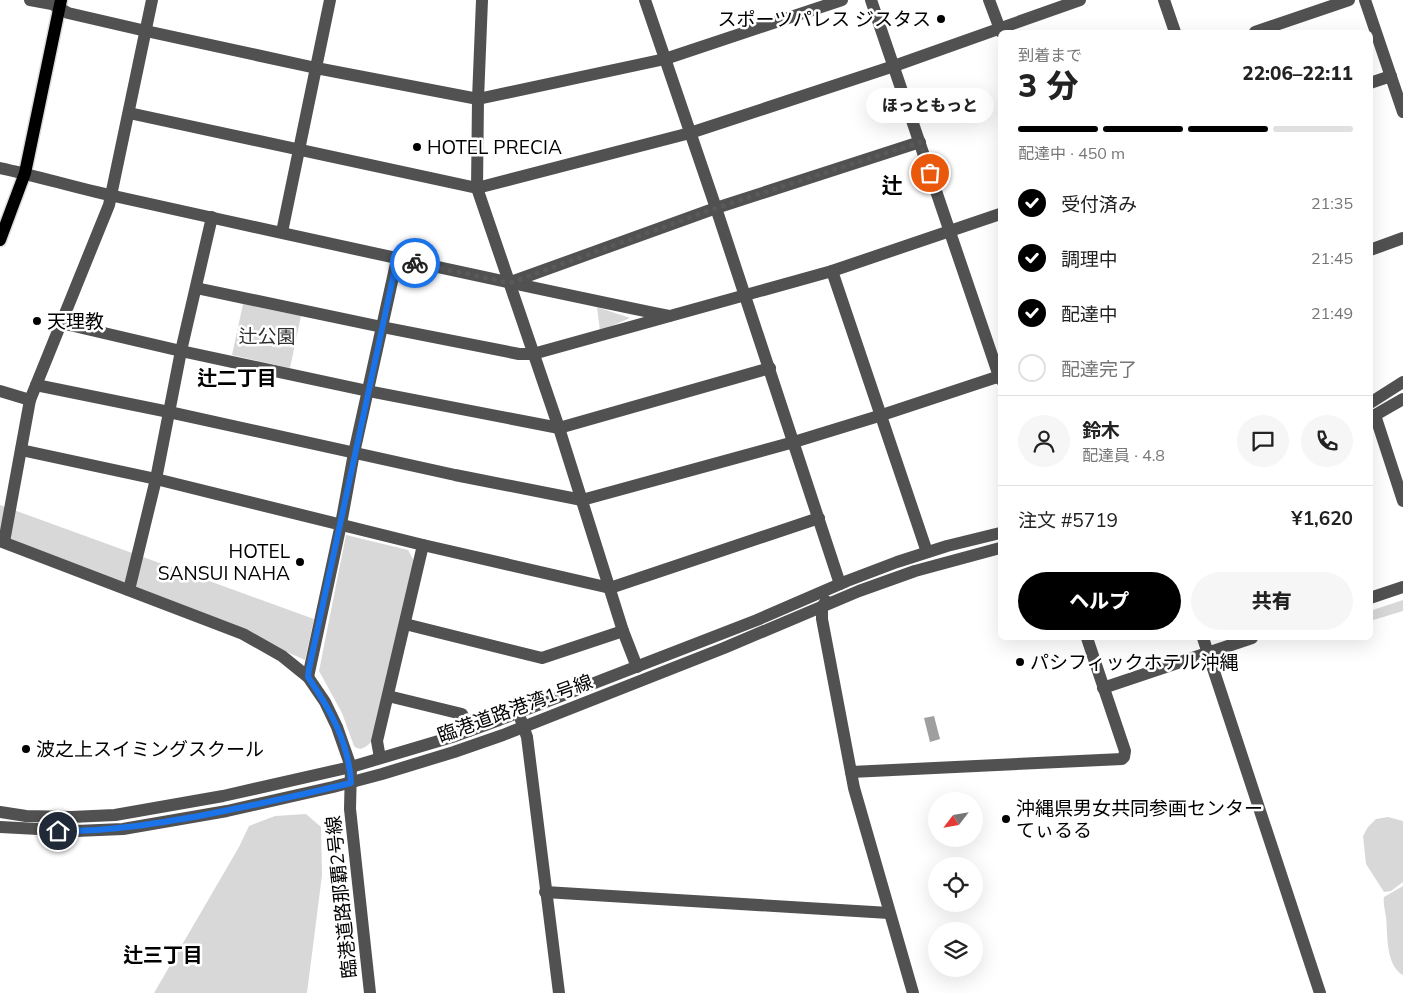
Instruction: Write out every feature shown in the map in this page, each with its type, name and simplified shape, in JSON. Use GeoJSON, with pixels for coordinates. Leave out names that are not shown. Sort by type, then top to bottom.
{"type":"FeatureCollection","features":[{"type":"Feature","properties":{"kind":"main road"},"geometry":{"type":"LineString","coordinates":[[0,240],[25,173],[60,4]]}},
{"type":"Feature","properties":{"kind":"street"},"geometry":{"type":"LineString","coordinates":[[30,0],[60,4],[68,12],[146,31],[316,68],[478,99],[665,59],[842,0]]}},
{"type":"Feature","properties":{"kind":"street"},"geometry":{"type":"LineString","coordinates":[[2,542],[30,400],[109,204],[152,0]]}},
{"type":"Feature","properties":{"kind":"street"},"geometry":{"type":"LineString","coordinates":[[282,232],[330,0]]}},
{"type":"Feature","properties":{"kind":"street"},"geometry":{"type":"LineString","coordinates":[[482,0],[477,188],[559,428],[623,631],[637,667]]}},
{"type":"Feature","properties":{"kind":"street"},"geometry":{"type":"LineString","coordinates":[[645,0],[770,368],[840,584],[822,607],[825,633],[854,788],[913,993]]}},
{"type":"Feature","properties":{"kind":"street"},"geometry":{"type":"LineString","coordinates":[[871,0],[998,371]]}},
{"type":"Feature","properties":{"kind":"street"},"geometry":{"type":"LineString","coordinates":[[989,0],[1000,30],[1080,0]]}},
{"type":"Feature","properties":{"kind":"street"},"geometry":{"type":"LineString","coordinates":[[1164,0],[1174,30]]}},
{"type":"Feature","properties":{"kind":"street"},"geometry":{"type":"LineString","coordinates":[[1261,30],[1349,0]]}},
{"type":"Feature","properties":{"kind":"street"},"geometry":{"type":"LineString","coordinates":[[1365,0],[1403,112]]}},
{"type":"Feature","properties":{"kind":"street"},"geometry":{"type":"LineString","coordinates":[[129,113],[477,188],[690,133],[998,31]]}},
{"type":"Feature","properties":{"kind":"street"},"geometry":{"type":"LineString","coordinates":[[1373,82],[1391,76]]}},
{"type":"Feature","properties":{"kind":"street"},"geometry":{"type":"LineString","coordinates":[[510,283],[716,208],[920,142]]}},
{"type":"Feature","properties":{"kind":"street"},"geometry":{"type":"LineString","coordinates":[[0,168],[111,196],[282,232],[397,259],[672,316]]}},
{"type":"Feature","properties":{"kind":"street"},"geometry":{"type":"LineString","coordinates":[[196,288],[519,354],[533,354],[832,271],[998,215]]}},
{"type":"Feature","properties":{"kind":"street"},"geometry":{"type":"LineString","coordinates":[[129,590],[156,479],[181,351],[212,218]]}},
{"type":"Feature","properties":{"kind":"street"},"geometry":{"type":"LineString","coordinates":[[1373,249],[1403,238]]}},
{"type":"Feature","properties":{"kind":"street"},"geometry":{"type":"LineString","coordinates":[[308,677],[341,524],[354,453],[397,259]]}},
{"type":"Feature","properties":{"kind":"street"},"geometry":{"type":"LineString","coordinates":[[832,271],[927,552]]}},
{"type":"Feature","properties":{"kind":"street"},"geometry":{"type":"LineString","coordinates":[[61,323],[368,391],[559,428],[770,368]]}},
{"type":"Feature","properties":{"kind":"street"},"geometry":{"type":"LineString","coordinates":[[36,386],[169,412],[455,476],[582,500],[794,442],[998,378]]}},
{"type":"Feature","properties":{"kind":"street"},"geometry":{"type":"LineString","coordinates":[[1373,400],[1403,382]]}},
{"type":"Feature","properties":{"kind":"street"},"geometry":{"type":"LineString","coordinates":[[0,391],[30,400]]}},
{"type":"Feature","properties":{"kind":"street"},"geometry":{"type":"LineString","coordinates":[[1403,399],[1373,417],[1403,501]]}},
{"type":"Feature","properties":{"kind":"street"},"geometry":{"type":"LineString","coordinates":[[21,450],[156,479],[422,545],[610,588],[819,518]]}},
{"type":"Feature","properties":{"kind":"street","name":"臨港道路港湾1号線"},"geometry":{"type":"LineString","coordinates":[[0,812],[26,816],[71,817],[115,815],[223,796],[350,767],[469,731],[518,713],[758,620],[871,571],[927,552],[998,534]]}},
{"type":"Feature","properties":{"kind":"street","name":"臨港道路那覇2号線"},"geometry":{"type":"LineString","coordinates":[[2,542],[243,634],[282,656],[308,677],[337,726],[350,767],[350,809],[370,993]]}},
{"type":"Feature","properties":{"kind":"street"},"geometry":{"type":"LineString","coordinates":[[380,758],[377,741],[422,545]]}},
{"type":"Feature","properties":{"kind":"street","name":"臨港道路港湾1号線"},"geometry":{"type":"LineString","coordinates":[[0,827],[76,831],[123,829],[227,811],[351,783],[454,752],[524,726],[732,645],[858,591],[915,571],[998,549]]}},
{"type":"Feature","properties":{"kind":"street"},"geometry":{"type":"LineString","coordinates":[[1373,597],[1403,587]]}},
{"type":"Feature","properties":{"kind":"street"},"geometry":{"type":"LineString","coordinates":[[405,624],[542,658],[623,631]]}},
{"type":"Feature","properties":{"kind":"street"},"geometry":{"type":"LineString","coordinates":[[851,772],[1114,760],[1124,757],[1125,751],[1088,640]]}},
{"type":"Feature","properties":{"kind":"street"},"geometry":{"type":"LineString","coordinates":[[1204,640],[1320,993]]}},
{"type":"Feature","properties":{"kind":"street"},"geometry":{"type":"LineString","coordinates":[[1103,688],[1246,640]]}},
{"type":"Feature","properties":{"kind":"street"},"geometry":{"type":"LineString","coordinates":[[388,696],[462,714],[469,731]]}},
{"type":"Feature","properties":{"kind":"street"},"geometry":{"type":"LineString","coordinates":[[518,713],[527,737],[558,993]]}},
{"type":"Feature","properties":{"kind":"street"},"geometry":{"type":"LineString","coordinates":[[545,892],[889,913]]}},
{"type":"Feature","properties":{"kind":"green space","name":"辻公園"},"geometry":{"type":"Polygon","coordinates":[[[243,304],[301,316],[290,368],[232,355],[243,304]]]}},
{"type":"Feature","properties":{"kind":"green space"},"geometry":{"type":"Polygon","coordinates":[[[597,307],[630,318],[600,331],[597,307]]]}},
{"type":"Feature","properties":{"kind":"green space"},"geometry":{"type":"Polygon","coordinates":[[[0,505],[314,619],[305,660],[201,614],[0,535],[0,505]]]}},
{"type":"Feature","properties":{"kind":"green space"},"geometry":{"type":"Polygon","coordinates":[[[346,535],[408,550],[415,563],[373,739],[367,746],[359,749],[354,746],[342,713],[319,671],[346,535]]]}},
{"type":"Feature","properties":{"kind":"green space"},"geometry":{"type":"Polygon","coordinates":[[[1403,600],[1403,611],[1373,620],[1373,610],[1403,600]]]}},
{"type":"Feature","properties":{"kind":"green space"},"geometry":{"type":"Polygon","coordinates":[[[306,814],[321,827],[322,875],[307,993],[154,993],[239,847],[249,826],[275,816],[306,814]]]}},
{"type":"Feature","properties":{"kind":"green space"},"geometry":{"type":"Polygon","coordinates":[[[1388,817],[1403,821],[1403,882],[1391,891],[1384,892],[1366,864],[1363,836],[1376,819],[1388,817]]]}},
{"type":"Feature","properties":{"kind":"green space"},"geometry":{"type":"Polygon","coordinates":[[[1403,886],[1403,975],[1393,964],[1388,949],[1384,897],[1403,886]]]}},
{"type":"Feature","properties":{"kind":"shaded area"},"geometry":{"type":"Polygon","coordinates":[[[934,716],[940,739],[930,742],[924,718],[934,716]]]}},
{"type":"Feature","properties":{"kind":"way so far"},"geometry":{"type":"LineString","coordinates":[[415,263],[510,283],[716,208],[920,142],[930,173]]}},
{"type":"Feature","properties":{"kind":"place","name":"スポーツパレス ジスタス"},"geometry":{"type":"Point","coordinates":[941,19]}},
{"type":"Feature","properties":{"kind":"place","name":"HOTEL PRECIA"},"geometry":{"type":"Point","coordinates":[417,147]}},
{"type":"Feature","properties":{"kind":"place","name":"ほっともっと"},"geometry":{"type":"Point","coordinates":[930,173]}},
{"type":"Feature","properties":{"kind":"place","name":"天理教"},"geometry":{"type":"Point","coordinates":[37,321]}},
{"type":"Feature","properties":{"kind":"place","name":"HOTEL SANSUI NAHA"},"geometry":{"type":"Point","coordinates":[300,562]}},
{"type":"Feature","properties":{"kind":"place","name":"パシフィックホテル沖縄"},"geometry":{"type":"Point","coordinates":[1020,662]}},
{"type":"Feature","properties":{"kind":"place","name":"波之上スイミングスクール"},"geometry":{"type":"Point","coordinates":[26,749]}},
{"type":"Feature","properties":{"kind":"place","name":"沖縄県男女共同参画センター てぃるる"},"geometry":{"type":"Point","coordinates":[1006,819]}},
{"type":"Feature","properties":{"kind":"district","name":"辻"},"geometry":{"type":"Point","coordinates":[892,186]}},
{"type":"Feature","properties":{"kind":"district","name":"辻二丁目"},"geometry":{"type":"Point","coordinates":[237,378]}},
{"type":"Feature","properties":{"kind":"district","name":"辻三丁目"},"geometry":{"type":"Point","coordinates":[163,955]}},
{"type":"Feature","properties":{"kind":"route"},"geometry":{"type":"LineString","coordinates":[[58,831],[123,829],[167,822],[227,811],[351,783],[347,752],[337,726],[308,677],[341,524],[354,453],[397,259],[415,263]]}}]}
